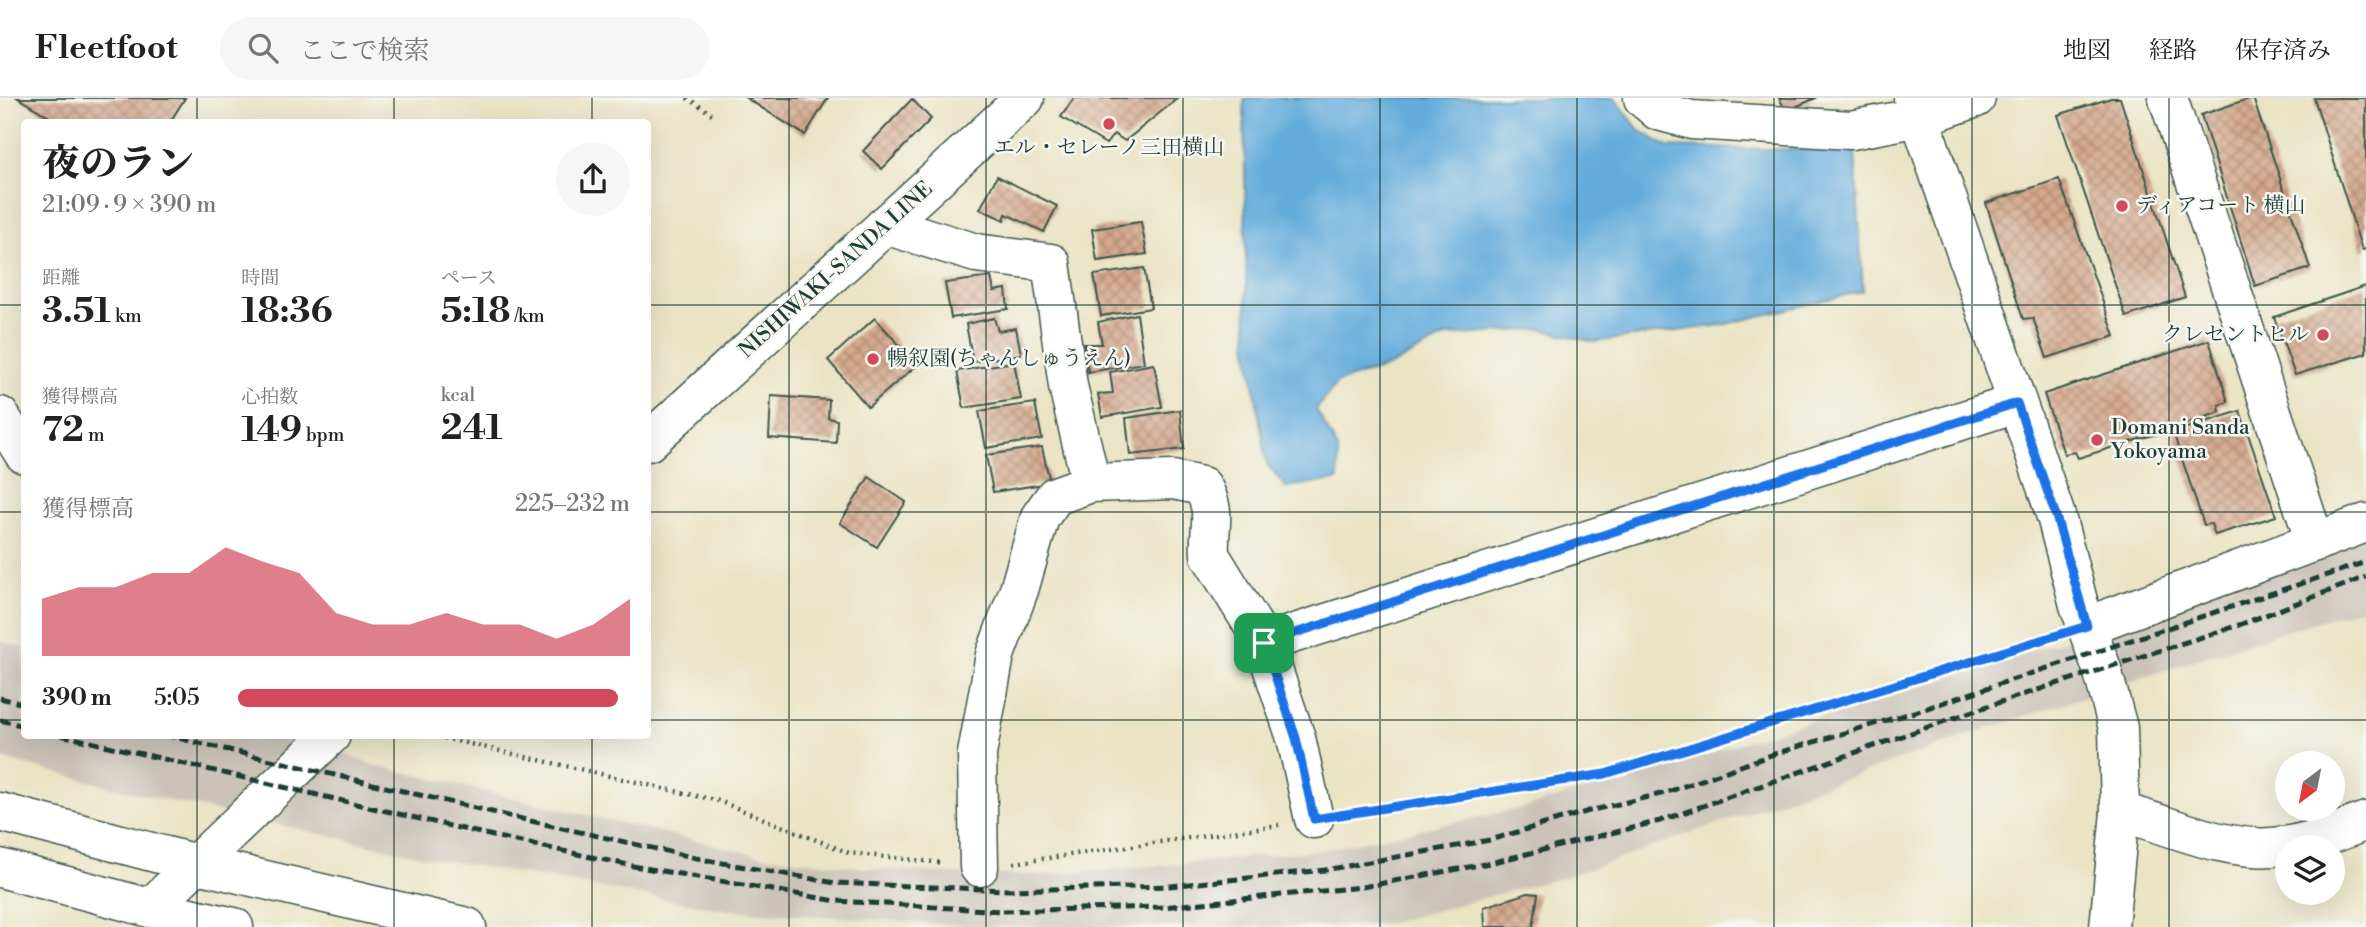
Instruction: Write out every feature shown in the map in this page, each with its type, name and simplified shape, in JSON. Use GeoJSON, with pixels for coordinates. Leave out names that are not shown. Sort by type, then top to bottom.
{"type":"FeatureCollection","features":[{"type":"Feature","properties":{"kind":"street","name":"NISHIWAKI-SANDA LINE"},"geometry":{"type":"LineString","coordinates":[[651,439],[1025,98]]}},
{"type":"Feature","properties":{"kind":"street"},"geometry":{"type":"LineString","coordinates":[[1643,98],[1658,111],[1692,120],[1851,130],[1916,108],[1976,98]]}},
{"type":"Feature","properties":{"kind":"street"},"geometry":{"type":"LineString","coordinates":[[2168,98],[2315,542]]}},
{"type":"Feature","properties":{"kind":"street"},"geometry":{"type":"LineString","coordinates":[[1916,108],[2056,516],[2118,728],[2120,811],[2109,927]]}},
{"type":"Feature","properties":{"kind":"street"},"geometry":{"type":"LineString","coordinates":[[885,225],[976,253],[1051,263],[1068,386],[1091,483]]}},
{"type":"Feature","properties":{"kind":"street"},"geometry":{"type":"LineString","coordinates":[[1264,643],[2017,403]]}},
{"type":"Feature","properties":{"kind":"street"},"geometry":{"type":"LineString","coordinates":[[0,416],[21,449]]}},
{"type":"Feature","properties":{"kind":"street"},"geometry":{"type":"LineString","coordinates":[[979,867],[977,754],[995,655],[1019,590],[1041,517],[1055,496],[1091,483],[1173,480],[1202,486],[1210,499],[1214,517],[1209,539],[1210,555],[1264,643],[1296,738],[1314,819]]}},
{"type":"Feature","properties":{"kind":"street"},"geometry":{"type":"LineString","coordinates":[[2087,626],[2366,523]]}},
{"type":"Feature","properties":{"kind":"street"},"geometry":{"type":"LineString","coordinates":[[140,918],[327,739]]}},
{"type":"Feature","properties":{"kind":"street"},"geometry":{"type":"LineString","coordinates":[[2120,811],[2229,844],[2271,848],[2316,840],[2366,821]]}},
{"type":"Feature","properties":{"kind":"street"},"geometry":{"type":"LineString","coordinates":[[0,812],[197,864],[467,927]]}},
{"type":"Feature","properties":{"kind":"street"},"geometry":{"type":"LineString","coordinates":[[0,868],[140,918],[234,927]]}},
{"type":"Feature","properties":{"kind":"path"},"geometry":{"type":"LineString","coordinates":[[687,98],[712,114]]}},
{"type":"Feature","properties":{"kind":"path"},"geometry":{"type":"LineString","coordinates":[[448,739],[719,801],[849,853],[979,867],[1605,774],[2087,626]]}},
{"type":"Feature","properties":{"kind":"shaded area"},"geometry":{"type":"Polygon","coordinates":[[[2366,538],[2366,607],[2275,634],[1986,729],[1575,874],[1389,923],[1324,927],[990,927],[727,910],[426,857],[135,793],[0,758],[0,641],[21,647],[21,739],[311,739],[373,765],[762,856],[865,868],[954,874],[1042,875],[1322,850],[1523,808],[1649,772],[2073,638],[2366,538]]]}},
{"type":"Feature","properties":{"kind":"water"},"geometry":{"type":"Polygon","coordinates":[[[1244,98],[1615,98],[1639,130],[1668,147],[1855,151],[1863,291],[1722,325],[1594,342],[1541,329],[1446,336],[1390,366],[1338,382],[1316,409],[1338,449],[1338,480],[1286,487],[1267,464],[1247,343],[1244,98]]]}},
{"type":"Feature","properties":{"kind":"building"},"geometry":{"type":"Polygon","coordinates":[[[18,98],[185,98],[172,119],[53,119],[18,98]]]}},
{"type":"Feature","properties":{"kind":"building"},"geometry":{"type":"Polygon","coordinates":[[[746,98],[828,98],[805,135],[746,98]]]}},
{"type":"Feature","properties":{"kind":"building","name":"エル・セレーノ三田横山"},"geometry":{"type":"Polygon","coordinates":[[[1074,98],[1178,98],[1125,141],[1114,134],[1106,144],[1061,117],[1074,98]]]}},
{"type":"Feature","properties":{"kind":"building"},"geometry":{"type":"Polygon","coordinates":[[[1779,98],[1816,98],[1786,111],[1779,98]]]}},
{"type":"Feature","properties":{"kind":"building","name":"ディアコート 横山"},"geometry":{"type":"Polygon","coordinates":[[[2111,98],[2120,98],[2185,297],[2126,317],[2058,115],[2111,98]]]}},
{"type":"Feature","properties":{"kind":"building"},"geometry":{"type":"Polygon","coordinates":[[[2251,98],[2310,268],[2255,286],[2201,115],[2251,98]]]}},
{"type":"Feature","properties":{"kind":"building"},"geometry":{"type":"Polygon","coordinates":[[[2314,98],[2366,98],[2366,249],[2362,250],[2314,98]]]}},
{"type":"Feature","properties":{"kind":"building"},"geometry":{"type":"Polygon","coordinates":[[[912,99],[931,119],[882,169],[863,151],[912,99]]]}},
{"type":"Feature","properties":{"kind":"building"},"geometry":{"type":"Polygon","coordinates":[[[997,176],[1057,206],[1044,232],[1006,214],[1004,220],[980,209],[997,176]]]}},
{"type":"Feature","properties":{"kind":"building"},"geometry":{"type":"Polygon","coordinates":[[[2059,179],[2115,336],[2047,358],[2033,318],[2023,319],[1986,203],[2059,179]]]}},
{"type":"Feature","properties":{"kind":"building"},"geometry":{"type":"Polygon","coordinates":[[[1141,222],[1147,254],[1097,261],[1092,229],[1141,222]]]}},
{"type":"Feature","properties":{"kind":"building"},"geometry":{"type":"Polygon","coordinates":[[[1144,268],[1151,308],[1101,316],[1094,275],[1144,268]]]}},
{"type":"Feature","properties":{"kind":"building"},"geometry":{"type":"Polygon","coordinates":[[[991,277],[994,291],[1006,289],[1008,309],[951,318],[945,283],[991,277]]]}},
{"type":"Feature","properties":{"kind":"building","name":"クレセントヒル"},"geometry":{"type":"Polygon","coordinates":[[[2366,286],[2366,353],[2295,375],[2274,317],[2366,286]]]}},
{"type":"Feature","properties":{"kind":"building"},"geometry":{"type":"Polygon","coordinates":[[[1137,314],[1144,363],[1088,372],[1084,344],[1102,344],[1098,322],[1137,314]]]}},
{"type":"Feature","properties":{"kind":"building"},"geometry":{"type":"Polygon","coordinates":[[[875,318],[917,365],[868,407],[828,360],[875,318]]]}},
{"type":"Feature","properties":{"kind":"building"},"geometry":{"type":"Polygon","coordinates":[[[994,318],[998,331],[1016,328],[1021,354],[973,362],[966,324],[994,318]]]}},
{"type":"Feature","properties":{"kind":"building","name":"Domani Sanda Yokoyama"},"geometry":{"type":"Polygon","coordinates":[[[2209,340],[2228,402],[2219,405],[2220,412],[2183,425],[2184,429],[2240,411],[2276,516],[2215,535],[2211,524],[2204,525],[2172,429],[2078,458],[2075,452],[2064,454],[2044,394],[2209,340]]]}},
{"type":"Feature","properties":{"kind":"building"},"geometry":{"type":"Polygon","coordinates":[[[1014,362],[1021,399],[964,408],[957,371],[1014,362]]]}},
{"type":"Feature","properties":{"kind":"building"},"geometry":{"type":"Polygon","coordinates":[[[1154,364],[1162,407],[1102,417],[1098,394],[1113,393],[1110,372],[1154,364]]]}},
{"type":"Feature","properties":{"kind":"building"},"geometry":{"type":"Polygon","coordinates":[[[771,396],[829,400],[828,418],[837,420],[836,443],[769,438],[771,396]]]}},
{"type":"Feature","properties":{"kind":"building"},"geometry":{"type":"Polygon","coordinates":[[[1035,403],[1042,439],[986,448],[979,411],[1035,403]]]}},
{"type":"Feature","properties":{"kind":"building"},"geometry":{"type":"Polygon","coordinates":[[[1180,410],[1184,449],[1130,455],[1126,418],[1180,410]]]}},
{"type":"Feature","properties":{"kind":"building"},"geometry":{"type":"Polygon","coordinates":[[[1042,447],[1050,483],[993,492],[986,455],[1042,447]]]}},
{"type":"Feature","properties":{"kind":"building"},"geometry":{"type":"Polygon","coordinates":[[[869,477],[906,502],[877,547],[840,523],[869,477]]]}},
{"type":"Feature","properties":{"kind":"building"},"geometry":{"type":"Polygon","coordinates":[[[1528,893],[1538,894],[1533,927],[1485,927],[1484,907],[1528,893]]]}},
{"type":"Feature","properties":{"kind":"railway"},"geometry":{"type":"LineString","coordinates":[[182,739],[706,860],[835,883],[1007,890],[1170,886],[1325,870],[1490,840],[1589,811],[1665,793],[1774,754],[1921,710],[2366,562]]}},
{"type":"Feature","properties":{"kind":"railway"},"geometry":{"type":"LineString","coordinates":[[78,739],[633,866],[837,901],[1002,911],[1162,907],[1362,887],[1490,863],[1660,821],[1988,706],[2239,625],[2366,577]]}},
{"type":"Feature","properties":{"kind":"railway"},"geometry":{"type":"LineString","coordinates":[[0,698],[21,703]]}},
{"type":"Feature","properties":{"kind":"railway"},"geometry":{"type":"LineString","coordinates":[[0,720],[21,725]]}},
{"type":"Feature","properties":{"kind":"place","name":"エル・セレーノ三田横山"},"geometry":{"type":"Point","coordinates":[1109,124]}},
{"type":"Feature","properties":{"kind":"place","name":"ディアコート 横山"},"geometry":{"type":"Point","coordinates":[2122,206]}},
{"type":"Feature","properties":{"kind":"place","name":"クレセントヒル"},"geometry":{"type":"Point","coordinates":[2323,335]}},
{"type":"Feature","properties":{"kind":"place","name":"暢叙園(ちゃんしゅうえん)"},"geometry":{"type":"Point","coordinates":[873,359]}},
{"type":"Feature","properties":{"kind":"place","name":"Domani Sanda Yokoyama"},"geometry":{"type":"Point","coordinates":[2097,440]}},
{"type":"Feature","properties":{"kind":"route"},"geometry":{"type":"LineString","coordinates":[[2017,403],[2056,516],[2087,626],[1605,774],[1314,819],[1296,738],[1264,643],[2017,403]]}}]}
